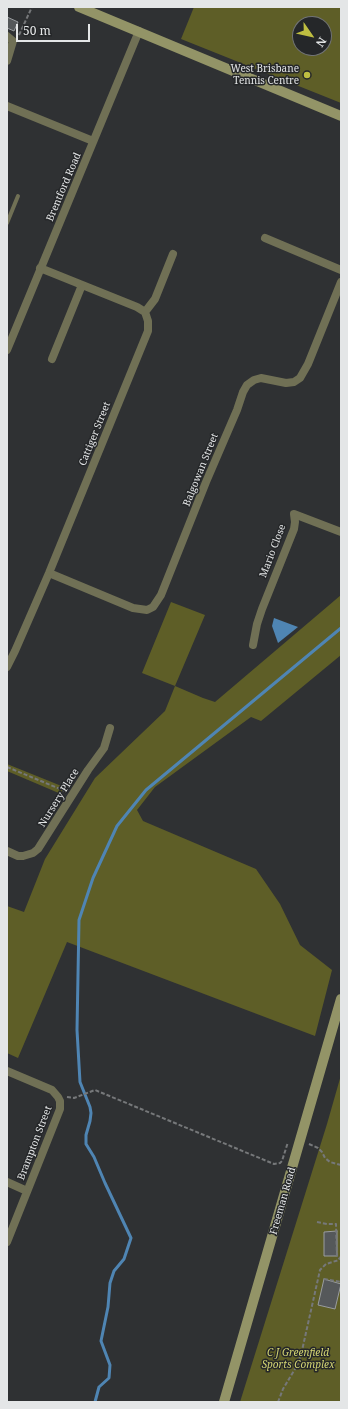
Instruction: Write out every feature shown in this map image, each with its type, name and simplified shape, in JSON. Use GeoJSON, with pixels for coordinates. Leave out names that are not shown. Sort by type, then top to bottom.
{"type":"FeatureCollection","features":[{"type":"Feature","properties":{"kind":"street"},"geometry":{"type":"LineString","coordinates":[[79,7],[341,116]]}},
{"type":"Feature","properties":{"kind":"street","name":"Brentford Road"},"geometry":{"type":"LineString","coordinates":[[7,350],[139,31]]}},
{"type":"Feature","properties":{"kind":"street"},"geometry":{"type":"LineString","coordinates":[[7,61],[10,38]]}},
{"type":"Feature","properties":{"kind":"street"},"geometry":{"type":"LineString","coordinates":[[7,106],[94,141]]}},
{"type":"Feature","properties":{"kind":"street"},"geometry":{"type":"LineString","coordinates":[[265,238],[341,270]]}},
{"type":"Feature","properties":{"kind":"street"},"geometry":{"type":"LineString","coordinates":[[40,268],[138,307],[145,312],[155,299],[173,254]]}},
{"type":"Feature","properties":{"kind":"street","name":"Balgowan Street"},"geometry":{"type":"LineString","coordinates":[[48,573],[133,608],[147,610],[153,607],[161,595],[206,482],[237,410],[242,392],[254,380],[261,378],[286,383],[294,382],[300,378],[308,364],[341,282]]}},
{"type":"Feature","properties":{"kind":"street"},"geometry":{"type":"LineString","coordinates":[[52,359],[82,285]]}},
{"type":"Feature","properties":{"kind":"street","name":"Cattiger Street"},"geometry":{"type":"LineString","coordinates":[[7,667],[15,652],[148,331],[148,320],[145,312]]}},
{"type":"Feature","properties":{"kind":"street","name":"Mario Close"},"geometry":{"type":"LineString","coordinates":[[253,645],[262,608],[294,529],[294,514],[341,532]]}},
{"type":"Feature","properties":{"kind":"street","name":"Nursery Place"},"geometry":{"type":"LineString","coordinates":[[7,851],[18,856],[23,856],[33,853],[38,849],[104,748],[110,728]]}},
{"type":"Feature","properties":{"kind":"street","name":"Freeman Road"},"geometry":{"type":"LineString","coordinates":[[224,1402],[341,1000]]}},
{"type":"Feature","properties":{"kind":"street","name":"Brampton Street"},"geometry":{"type":"LineString","coordinates":[[7,1071],[52,1090],[58,1096],[60,1101],[58,1116],[7,1242]]}},
{"type":"Feature","properties":{"kind":"street"},"geometry":{"type":"LineString","coordinates":[[7,1182],[27,1191]]}},
{"type":"Feature","properties":{"kind":"lane"},"geometry":{"type":"LineString","coordinates":[[7,223],[8,217],[18,196]]}},
{"type":"Feature","properties":{"kind":"path"},"geometry":{"type":"LineString","coordinates":[[10,38],[18,38],[32,7]]}},
{"type":"Feature","properties":{"kind":"path"},"geometry":{"type":"LineString","coordinates":[[7,767],[73,794]]}},
{"type":"Feature","properties":{"kind":"path"},"geometry":{"type":"LineString","coordinates":[[80,1096],[95,1090],[274,1164],[282,1161],[287,1146]]}},
{"type":"Feature","properties":{"kind":"path"},"geometry":{"type":"LineString","coordinates":[[305,1143],[318,1148],[330,1162],[341,1166]]}},
{"type":"Feature","properties":{"kind":"path"},"geometry":{"type":"LineString","coordinates":[[278,1402],[283,1389],[295,1369],[301,1355],[320,1270],[326,1264],[340,1259],[337,1257],[336,1224],[317,1222]]}},
{"type":"Feature","properties":{"kind":"path"},"geometry":{"type":"LineString","coordinates":[[324,1279],[341,1281]]}},
{"type":"Feature","properties":{"kind":"green space","name":"West Brisbane Tennis Centre"},"geometry":{"type":"Polygon","coordinates":[[[194,7],[341,7],[341,103],[181,39],[194,7]]]}},
{"type":"Feature","properties":{"kind":"green space"},"geometry":{"type":"Polygon","coordinates":[[[341,595],[341,655],[261,721],[251,717],[155,787],[137,810],[143,821],[256,869],[280,904],[300,945],[332,970],[315,1036],[67,942],[18,1058],[7,1053],[7,906],[24,912],[45,859],[95,778],[165,711],[175,686],[215,702],[341,595]]]}},
{"type":"Feature","properties":{"kind":"green space"},"geometry":{"type":"Polygon","coordinates":[[[171,602],[205,615],[175,686],[142,673],[171,602]]]}},
{"type":"Feature","properties":{"kind":"green space"},"geometry":{"type":"Polygon","coordinates":[[[7,764],[64,787],[61,794],[7,771],[7,764]]]}},
{"type":"Feature","properties":{"kind":"green space","name":"C J Greenfield Sports Complex"},"geometry":{"type":"Polygon","coordinates":[[[341,1075],[341,1402],[240,1402],[327,1124],[341,1075]]]}},
{"type":"Feature","properties":{"kind":"water"},"geometry":{"type":"Polygon","coordinates":[[[274,618],[298,627],[278,643],[272,626],[274,618]]]}},
{"type":"Feature","properties":{"kind":"building"},"geometry":{"type":"Polygon","coordinates":[[[7,17],[18,22],[14,31],[7,28],[7,17]]]}},
{"type":"Feature","properties":{"kind":"building"},"geometry":{"type":"Polygon","coordinates":[[[337,1231],[337,1256],[324,1256],[324,1232],[337,1231]]]}},
{"type":"Feature","properties":{"kind":"building"},"geometry":{"type":"Polygon","coordinates":[[[324,1279],[341,1284],[335,1309],[318,1305],[324,1279]]]}},
{"type":"Feature","properties":{"kind":"waterway"},"geometry":{"type":"LineString","coordinates":[[95,1402],[99,1387],[109,1378],[110,1365],[101,1341],[108,1307],[110,1283],[114,1271],[124,1259],[131,1238],[94,1157],[86,1144],[86,1135],[91,1113],[80,1082],[77,1030],[79,920],[93,878],[117,826],[146,790],[341,628]]}},
{"type":"Feature","properties":{"kind":"place","name":"West Brisbane Tennis Centre"},"geometry":{"type":"Point","coordinates":[307,75]}}]}
